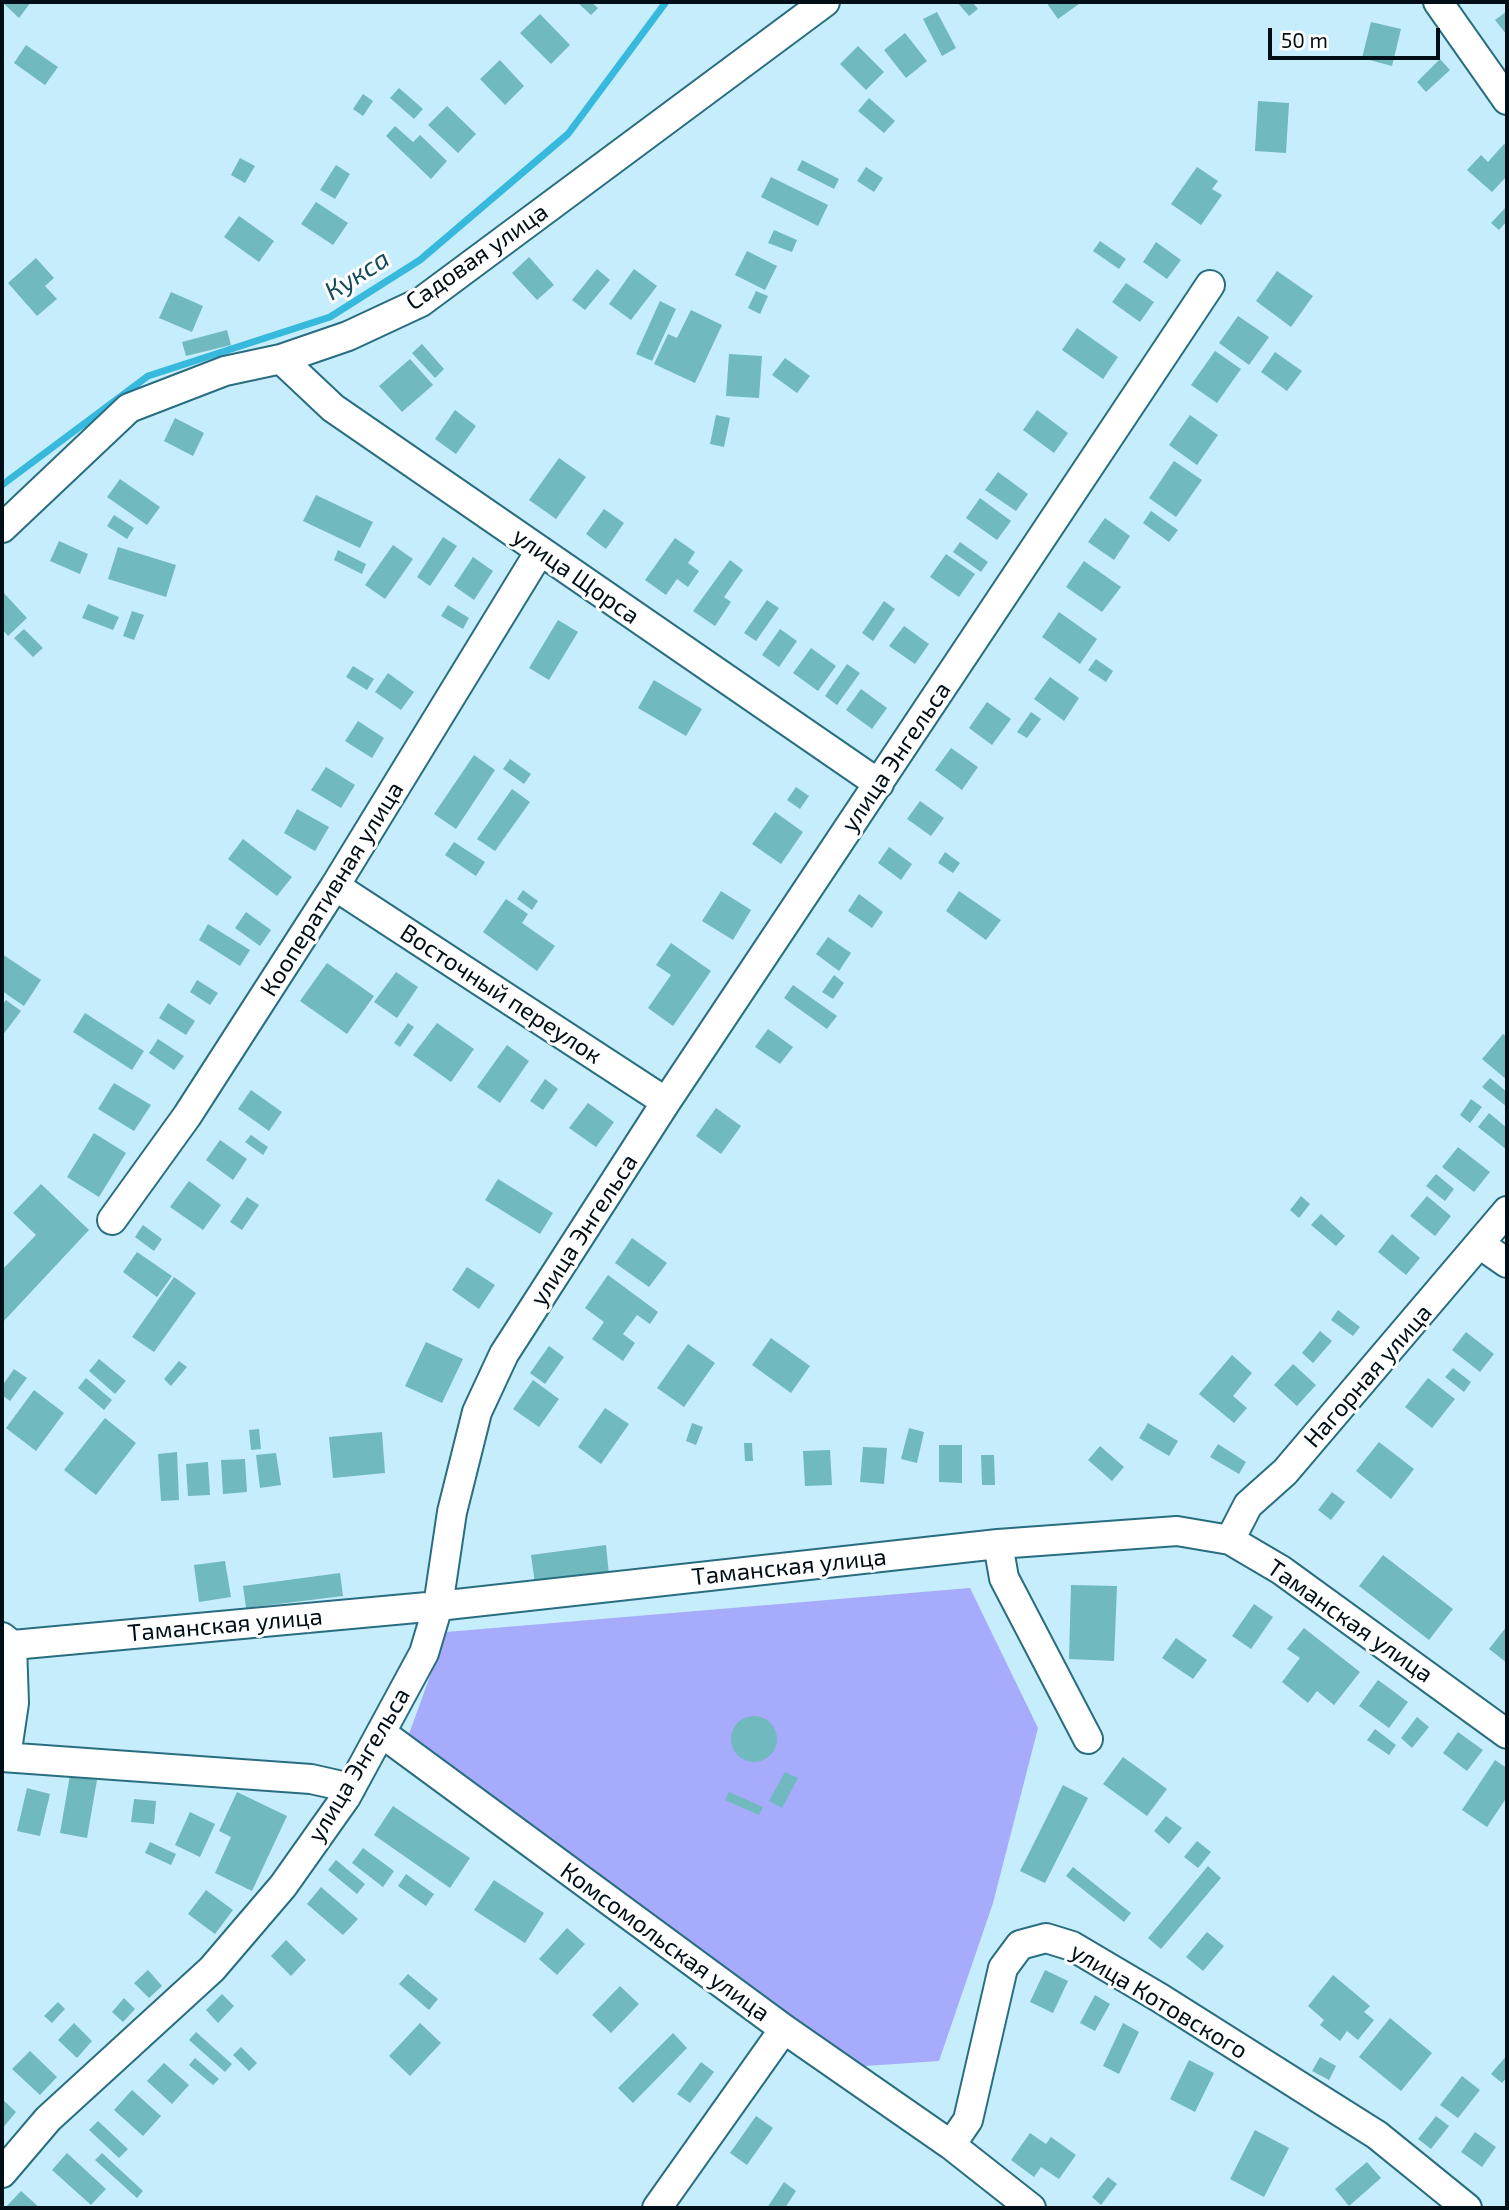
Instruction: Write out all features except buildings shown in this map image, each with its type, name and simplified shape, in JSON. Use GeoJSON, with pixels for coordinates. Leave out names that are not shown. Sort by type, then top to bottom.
{"type":"FeatureCollection","features":[{"type":"Feature","properties":{"kind":"street","name":"Садовая улица"},"geometry":{"type":"LineString","coordinates":[[2,528],[129,408],[225,371],[281,359],[348,336],[421,302],[825,2]]}},
{"type":"Feature","properties":{"kind":"street"},"geometry":{"type":"LineString","coordinates":[[1437,2],[1507,100]]}},
{"type":"Feature","properties":{"kind":"street","name":"улица Энгельса"},"geometry":{"type":"LineString","coordinates":[[2,2173],[48,2119],[212,1969],[283,1886],[351,1788],[383,1734],[424,1653],[438,1605],[452,1512],[477,1412],[504,1354],[666,1102],[1210,285]]}},
{"type":"Feature","properties":{"kind":"street","name":"улица Щорса"},"geometry":{"type":"LineString","coordinates":[[281,359],[333,408],[879,784]]}},
{"type":"Feature","properties":{"kind":"street","name":"Кооперативная улица"},"geometry":{"type":"LineString","coordinates":[[112,1220],[187,1116],[335,886],[540,551]]}},
{"type":"Feature","properties":{"kind":"street","name":"Восточный переулок"},"geometry":{"type":"LineString","coordinates":[[335,886],[666,1102]]}},
{"type":"Feature","properties":{"kind":"street","name":"Нагорная улица"},"geometry":{"type":"LineString","coordinates":[[1230,1540],[1248,1505],[1285,1472],[1481,1245],[1507,1211]]}},
{"type":"Feature","properties":{"kind":"street"},"geometry":{"type":"LineString","coordinates":[[1481,1245],[1507,1263]]}},
{"type":"Feature","properties":{"kind":"street","name":"Таманская улица"},"geometry":{"type":"LineString","coordinates":[[5,1643],[438,1605],[998,1544],[1177,1531],[1230,1540],[1281,1570],[1507,1734]]}},
{"type":"Feature","properties":{"kind":"street"},"geometry":{"type":"LineString","coordinates":[[998,1544],[1004,1578],[1088,1739]]}},
{"type":"Feature","properties":{"kind":"street"},"geometry":{"type":"LineString","coordinates":[[5,1643],[14,1703],[4,1757],[311,1779],[351,1788]]}},
{"type":"Feature","properties":{"kind":"street","name":"Комсомольская улица"},"geometry":{"type":"LineString","coordinates":[[383,1734],[784,2029],[951,2145],[997,2197],[1031,2208]]}},
{"type":"Feature","properties":{"kind":"street","name":"улица Котовского"},"geometry":{"type":"LineString","coordinates":[[951,2145],[968,2120],[1003,1968],[1020,1945],[1046,1938],[1072,1946],[1160,1998],[1377,2135],[1467,2208]]}},
{"type":"Feature","properties":{"kind":"street"},"geometry":{"type":"LineString","coordinates":[[657,2208],[784,2029]]}},
{"type":"Feature","properties":{"kind":"shaded area"},"geometry":{"type":"Polygon","coordinates":[[[970,1588],[1038,1728],[993,1903],[939,2061],[850,2067],[462,1783],[409,1734],[446,1632],[970,1588]]]}},
{"type":"Feature","properties":{"kind":"waterway","name":"Кукса"},"geometry":{"type":"LineString","coordinates":[[2,485],[148,376],[330,317],[420,260],[568,134],[666,2]]}}]}
